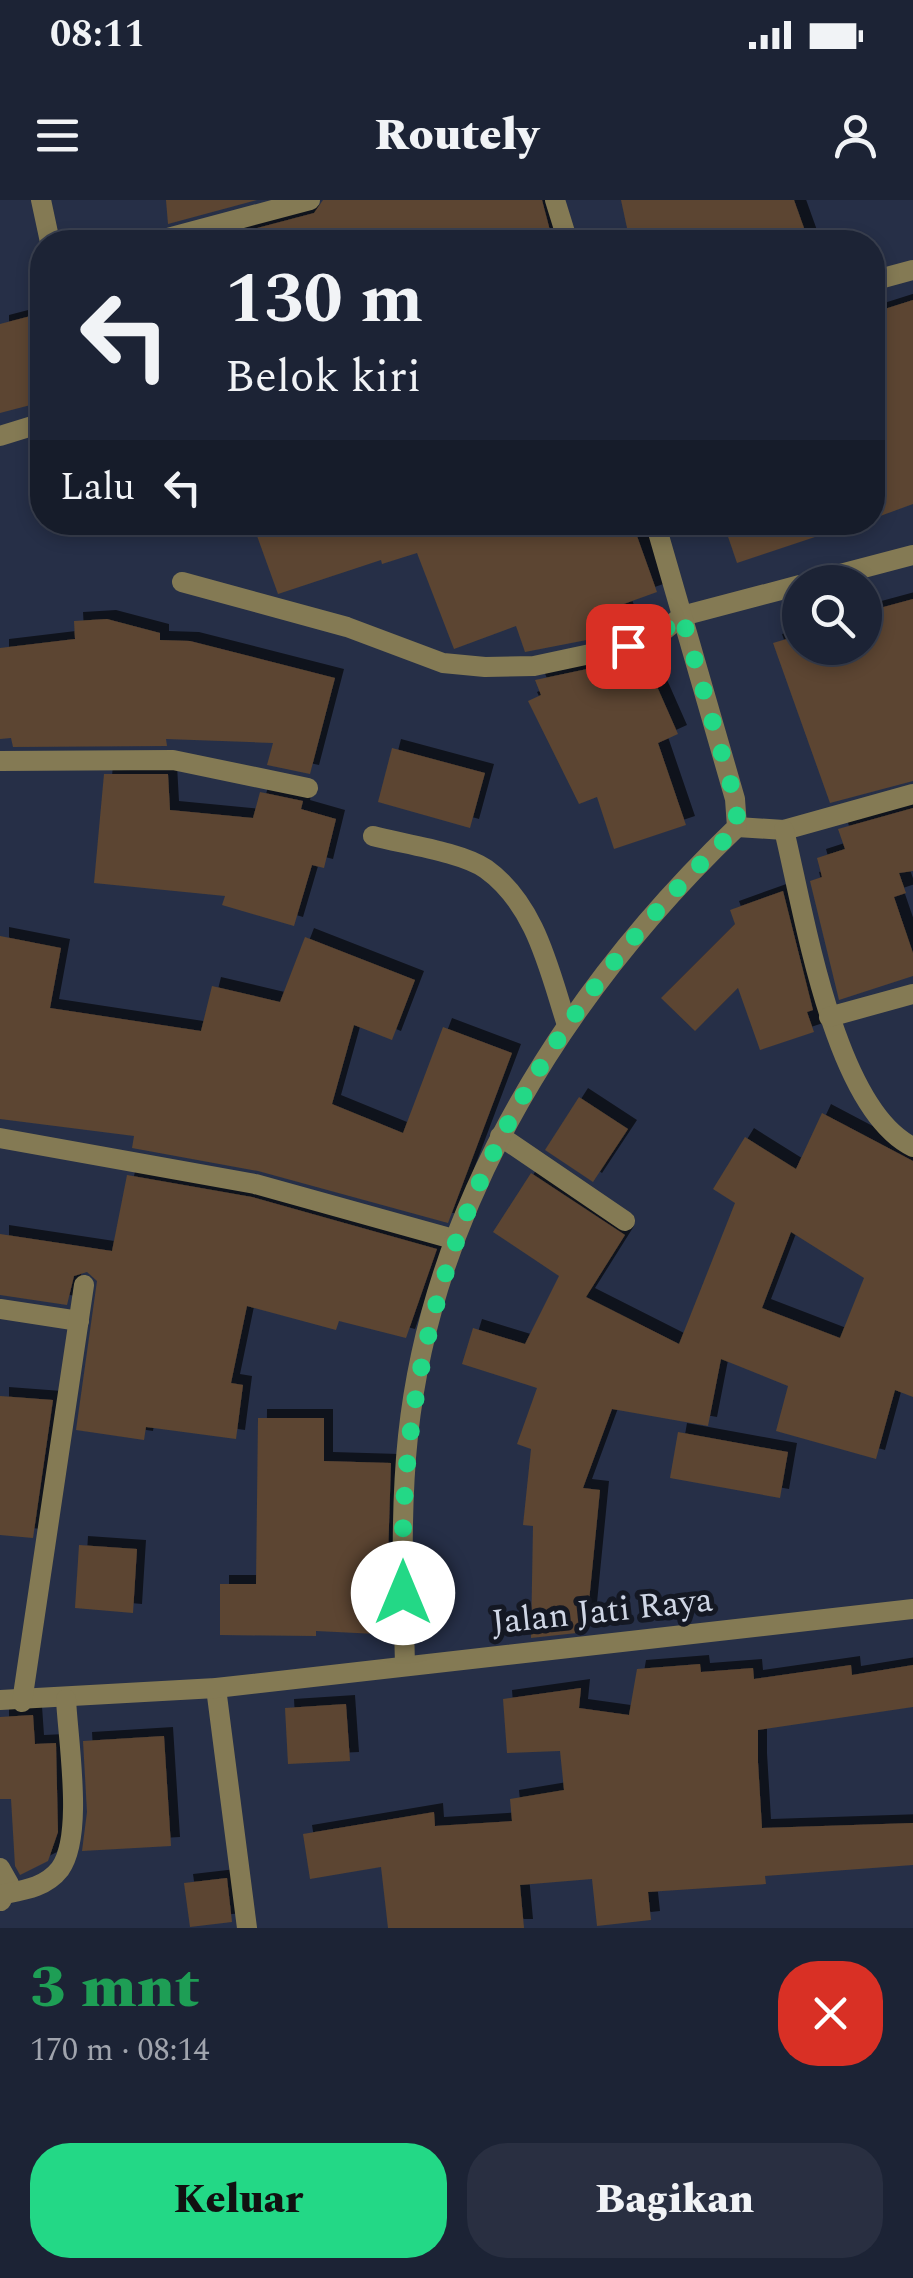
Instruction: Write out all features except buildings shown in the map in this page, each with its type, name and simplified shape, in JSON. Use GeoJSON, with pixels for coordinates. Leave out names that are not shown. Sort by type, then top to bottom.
{"type":"FeatureCollection","features":[{"type":"Feature","properties":{"kind":"street"},"geometry":{"type":"LineString","coordinates":[[42,200],[48,230]]}},
{"type":"Feature","properties":{"kind":"street"},"geometry":{"type":"LineString","coordinates":[[186,230],[246,208],[310,200]]}},
{"type":"Feature","properties":{"kind":"street"},"geometry":{"type":"LineString","coordinates":[[554,200],[564,230]]}},
{"type":"Feature","properties":{"kind":"street"},"geometry":{"type":"LineString","coordinates":[[885,278],[913,270]]}},
{"type":"Feature","properties":{"kind":"street"},"geometry":{"type":"LineString","coordinates":[[0,436],[30,427]]}},
{"type":"Feature","properties":{"kind":"street"},"geometry":{"type":"LineString","coordinates":[[405,1664],[402,1558],[408,1435],[428,1330],[454,1239],[500,1136],[567,1026],[647,924],[738,827],[735,799],[658,535]]}},
{"type":"Feature","properties":{"kind":"street"},"geometry":{"type":"LineString","coordinates":[[875,565],[913,555]]}},
{"type":"Feature","properties":{"kind":"street"},"geometry":{"type":"LineString","coordinates":[[182,582],[347,627],[443,663],[485,667],[534,666],[651,640],[682,616],[782,590]]}},
{"type":"Feature","properties":{"kind":"street"},"geometry":{"type":"LineString","coordinates":[[0,761],[174,760],[308,788]]}},
{"type":"Feature","properties":{"kind":"street"},"geometry":{"type":"LineString","coordinates":[[738,827],[784,830],[913,794]]}},
{"type":"Feature","properties":{"kind":"street"},"geometry":{"type":"LineString","coordinates":[[784,830],[829,1017],[878,1124],[913,1147]]}},
{"type":"Feature","properties":{"kind":"street"},"geometry":{"type":"LineString","coordinates":[[374,836],[483,867],[519,900],[540,944],[567,1026]]}},
{"type":"Feature","properties":{"kind":"street"},"geometry":{"type":"LineString","coordinates":[[829,1017],[913,994]]}},
{"type":"Feature","properties":{"kind":"street"},"geometry":{"type":"LineString","coordinates":[[500,1136],[625,1221]]}},
{"type":"Feature","properties":{"kind":"street"},"geometry":{"type":"LineString","coordinates":[[0,1138],[255,1184],[454,1239]]}},
{"type":"Feature","properties":{"kind":"street"},"geometry":{"type":"LineString","coordinates":[[22,1702],[84,1284]]}},
{"type":"Feature","properties":{"kind":"street"},"geometry":{"type":"LineString","coordinates":[[0,1308],[79,1320]]}},
{"type":"Feature","properties":{"kind":"street","name":"Jalan Jati Raya"},"geometry":{"type":"LineString","coordinates":[[0,1700],[22,1702],[216,1688],[913,1609]]}},
{"type":"Feature","properties":{"kind":"street"},"geometry":{"type":"LineString","coordinates":[[216,1688],[247,1928]]}},
{"type":"Feature","properties":{"kind":"street"},"geometry":{"type":"LineString","coordinates":[[2,1899],[40,1886],[59,1871],[71,1848],[66,1699]]}},
{"type":"Feature","properties":{"kind":"street"},"geometry":{"type":"LineString","coordinates":[[0,1868],[9,1884],[2,1899]]}},
{"type":"Feature","properties":{"kind":"route"},"geometry":{"type":"LineString","coordinates":[[403,1593],[408,1435],[428,1330],[454,1239],[500,1136],[567,1026],[647,924],[738,827],[735,799],[682,616],[651,640],[628,646]]}}]}
